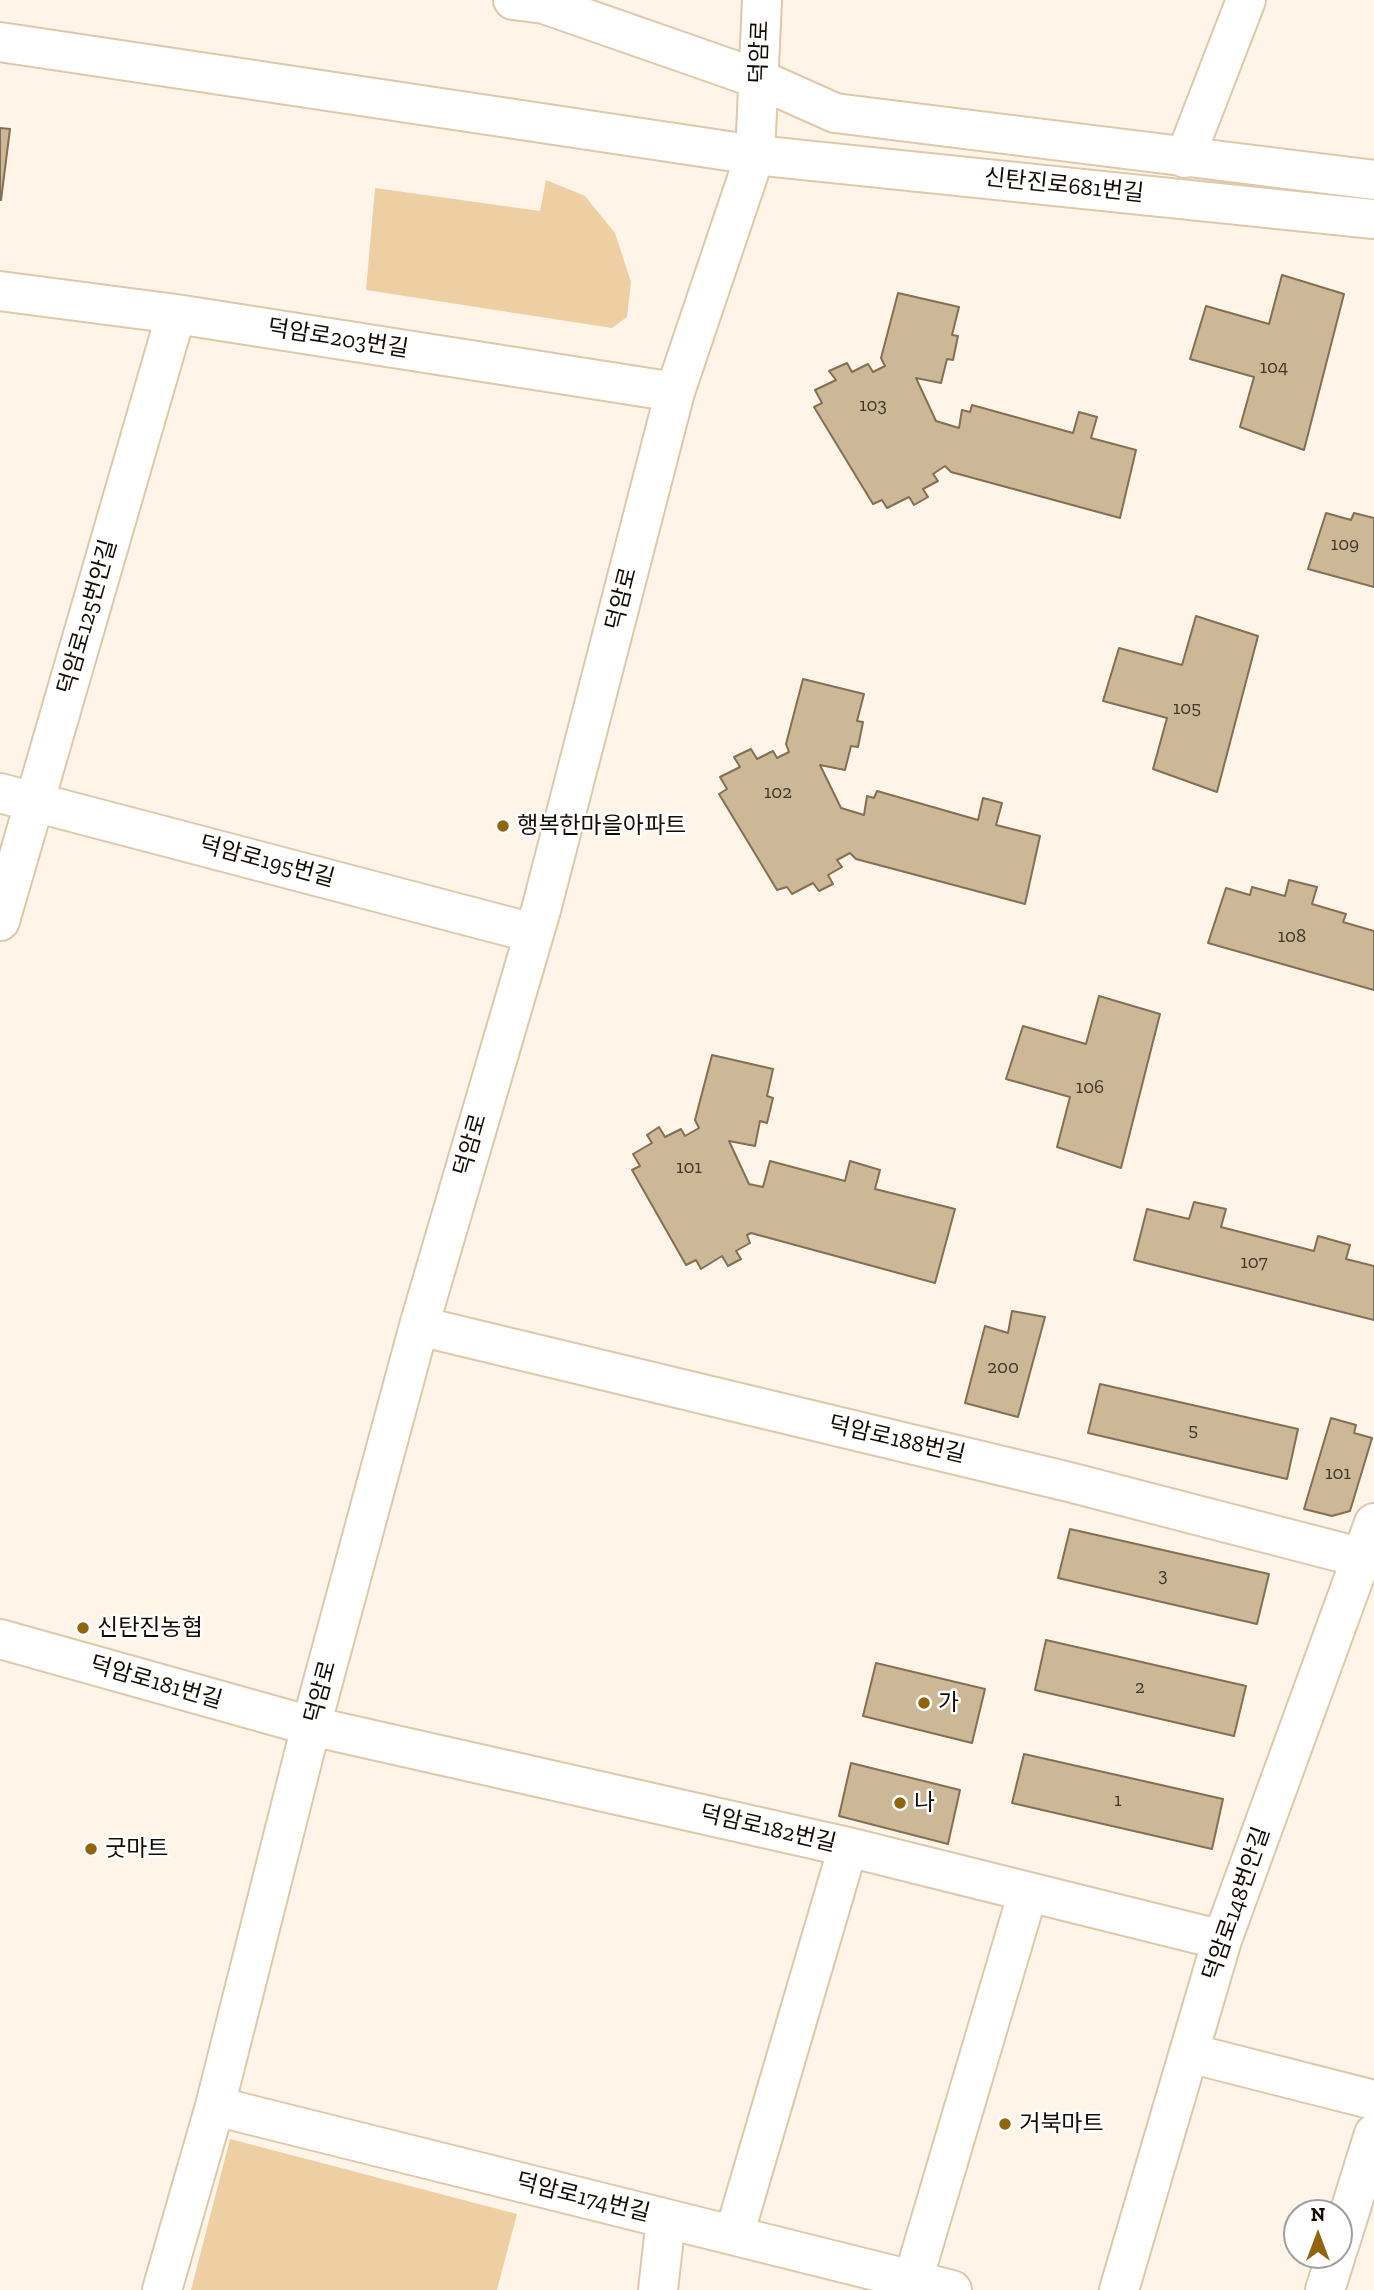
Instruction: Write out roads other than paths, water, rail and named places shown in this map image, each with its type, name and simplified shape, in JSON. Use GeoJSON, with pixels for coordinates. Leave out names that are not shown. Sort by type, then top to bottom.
{"type":"FeatureCollection","features":[{"type":"Feature","properties":{"kind":"main road","name":"신탄진로681번길"},"geometry":{"type":"LineString","coordinates":[[513,0],[544,4],[759,79],[835,113],[1374,180]]}},
{"type":"Feature","properties":{"kind":"main road","name":"덕암로"},"geometry":{"type":"LineString","coordinates":[[162,2290],[215,2106],[311,1726],[419,1326],[533,933],[675,392],[755,155],[762,0]]}},
{"type":"Feature","properties":{"kind":"main road"},"geometry":{"type":"LineString","coordinates":[[1185,158],[1246,0]]}},
{"type":"Feature","properties":{"kind":"main road","name":"신탄진로681번길"},"geometry":{"type":"LineString","coordinates":[[0,42],[755,155],[1374,219]]}},
{"type":"Feature","properties":{"kind":"main road","name":"덕암로203번길"},"geometry":{"type":"LineString","coordinates":[[0,291],[176,314],[675,392]]}},
{"type":"Feature","properties":{"kind":"main road","name":"덕암로125번안길"},"geometry":{"type":"LineString","coordinates":[[0,920],[17,796],[176,314]]}},
{"type":"Feature","properties":{"kind":"main road","name":"덕암로195번길"},"geometry":{"type":"LineString","coordinates":[[17,796],[533,933]]}},
{"type":"Feature","properties":{"kind":"main road","name":"덕암로188번길"},"geometry":{"type":"LineString","coordinates":[[419,1326],[1069,1482],[1370,1547]]}},
{"type":"Feature","properties":{"kind":"main road","name":"덕암로148번안길"},"geometry":{"type":"LineString","coordinates":[[1119,2290],[1222,1940],[1370,1547]]}},
{"type":"Feature","properties":{"kind":"main road","name":"덕암로181번길"},"geometry":{"type":"LineString","coordinates":[[0,1639],[311,1726]]}},
{"type":"Feature","properties":{"kind":"main road","name":"덕암로182번길"},"geometry":{"type":"LineString","coordinates":[[311,1726],[848,1847],[1222,1940]]}},
{"type":"Feature","properties":{"kind":"main road"},"geometry":{"type":"LineString","coordinates":[[734,2235],[848,1847]]}},
{"type":"Feature","properties":{"kind":"main road"},"geometry":{"type":"LineString","coordinates":[[911,2285],[1028,1892]]}},
{"type":"Feature","properties":{"kind":"main road"},"geometry":{"type":"LineString","coordinates":[[1189,2053],[1374,2100]]}},
{"type":"Feature","properties":{"kind":"main road","name":"덕암로174번길"},"geometry":{"type":"LineString","coordinates":[[215,2106],[734,2235],[911,2285],[952,2290]]}},
{"type":"Feature","properties":{"kind":"main road"},"geometry":{"type":"LineString","coordinates":[[1353,2201],[1374,2134]]}},
{"type":"Feature","properties":{"kind":"main road"},"geometry":{"type":"LineString","coordinates":[[658,2290],[666,2219]]}},
{"type":"Feature","properties":{"kind":"main road"},"geometry":{"type":"LineString","coordinates":[[1325,2290],[1332,2269]]}},
{"type":"Feature","properties":{"kind":"place","name":"행복한마을아파트"},"geometry":{"type":"Point","coordinates":[503,826]}},
{"type":"Feature","properties":{"kind":"place","name":"신탄진농협"},"geometry":{"type":"Point","coordinates":[83,1628]}},
{"type":"Feature","properties":{"kind":"place","name":"가"},"geometry":{"type":"Point","coordinates":[924,1703]}},
{"type":"Feature","properties":{"kind":"place","name":"나"},"geometry":{"type":"Point","coordinates":[900,1803]}},
{"type":"Feature","properties":{"kind":"place","name":"굿마트"},"geometry":{"type":"Point","coordinates":[91,1849]}},
{"type":"Feature","properties":{"kind":"place","name":"거북마트"},"geometry":{"type":"Point","coordinates":[1005,2124]}}]}
